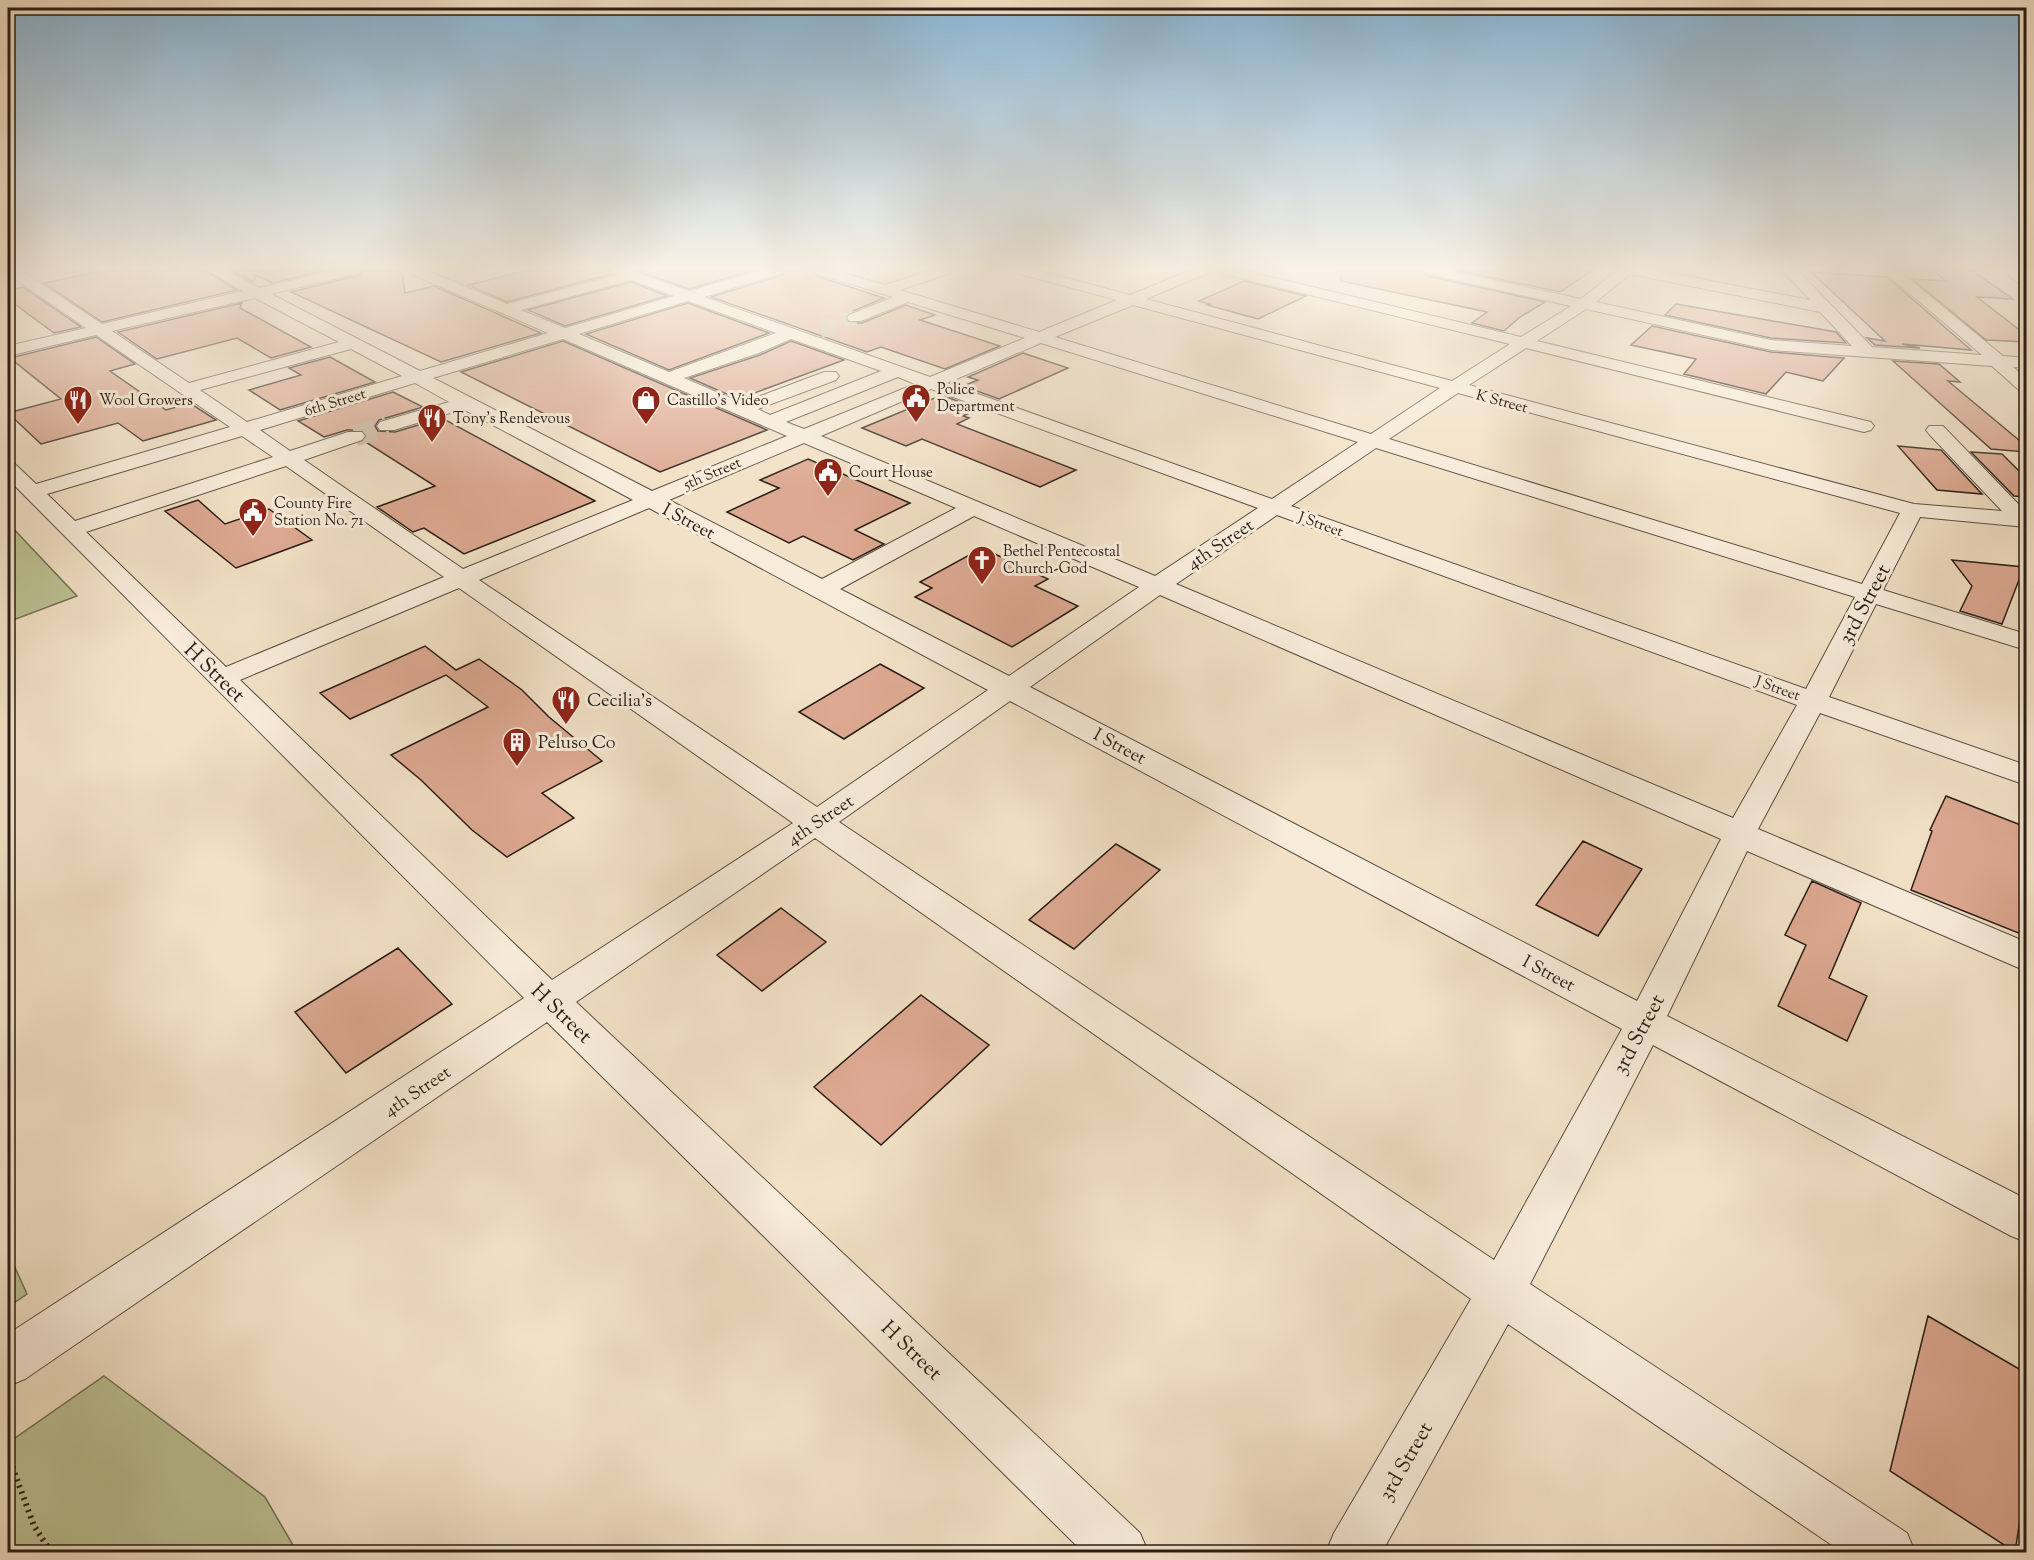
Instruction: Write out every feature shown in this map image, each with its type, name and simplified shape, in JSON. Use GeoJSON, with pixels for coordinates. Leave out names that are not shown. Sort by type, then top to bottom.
{"type":"FeatureCollection","features":[{"type":"Feature","properties":{"kind":"street"},"geometry":{"type":"LineString","coordinates":[[8,351],[43,343]]}},
{"type":"Feature","properties":{"kind":"street"},"geometry":{"type":"LineString","coordinates":[[116,343],[280,453],[1501,1292],[1888,1552]]}},
{"type":"Feature","properties":{"kind":"street","name":"6th Street"},"geometry":{"type":"LineString","coordinates":[[41,501],[244,429],[532,343]]}},
{"type":"Feature","properties":{"kind":"street"},"geometry":{"type":"LineString","coordinates":[[583,343],[2026,957]]}},
{"type":"Feature","properties":{"kind":"street"},"geometry":{"type":"LineString","coordinates":[[668,378],[753,349],[753,343]]}},
{"type":"Feature","properties":{"kind":"street","name":"J Street"},"geometry":{"type":"LineString","coordinates":[[827,343],[869,361],[1813,701],[2026,775]]}},
{"type":"Feature","properties":{"kind":"street","name":"5th Street"},"geometry":{"type":"LineString","coordinates":[[222,678],[1024,343]]}},
{"type":"Feature","properties":{"kind":"street"},"geometry":{"type":"LineString","coordinates":[[1057,343],[2026,642]]}},
{"type":"Feature","properties":{"kind":"street","name":"K Street"},"geometry":{"type":"LineString","coordinates":[[1289,343],[1913,510],[2024,520]]}},
{"type":"Feature","properties":{"kind":"street"},"geometry":{"type":"LineString","coordinates":[[1526,343],[1864,426]]}},
{"type":"Feature","properties":{"kind":"street","name":"4th Street"},"geometry":{"type":"LineString","coordinates":[[8,1362],[818,822],[1157,586],[1373,441],[1526,343]]}},
{"type":"Feature","properties":{"kind":"street"},"geometry":{"type":"LineString","coordinates":[[1761,343],[2026,363]]}},
{"type":"Feature","properties":{"kind":"street"},"geometry":{"type":"LineString","coordinates":[[1858,343],[1867,352]]}},
{"type":"Feature","properties":{"kind":"street"},"geometry":{"type":"LineString","coordinates":[[1975,343],[2026,387]]}},
{"type":"Feature","properties":{"kind":"street"},"geometry":{"type":"LineString","coordinates":[[185,389],[352,344]]}},
{"type":"Feature","properties":{"kind":"street","name":"I Street"},"geometry":{"type":"LineString","coordinates":[[352,344],[2026,1221]]}},
{"type":"Feature","properties":{"kind":"street"},"geometry":{"type":"LineString","coordinates":[[642,367],[663,360]]}},
{"type":"Feature","properties":{"kind":"street"},"geometry":{"type":"LineString","coordinates":[[742,409],[869,361]]}},
{"type":"Feature","properties":{"kind":"street"},"geometry":{"type":"LineString","coordinates":[[163,375],[185,369]]}},
{"type":"Feature","properties":{"kind":"street"},"geometry":{"type":"LineString","coordinates":[[771,421],[898,371]]}},
{"type":"Feature","properties":{"kind":"street"},"geometry":{"type":"LineString","coordinates":[[387,426],[464,403]]}},
{"type":"Feature","properties":{"kind":"street"},"geometry":{"type":"LineString","coordinates":[[277,419],[302,435],[301,439],[280,453]]}},
{"type":"Feature","properties":{"kind":"street"},"geometry":{"type":"LineString","coordinates":[[1936,430],[2024,520]]}},
{"type":"Feature","properties":{"kind":"street"},"geometry":{"type":"LineString","coordinates":[[41,501],[110,497],[356,436]]}},
{"type":"Feature","properties":{"kind":"street"},"geometry":{"type":"LineString","coordinates":[[41,501],[126,511],[245,464]]}},
{"type":"Feature","properties":{"kind":"street"},"geometry":{"type":"LineString","coordinates":[[110,497],[126,511]]}},
{"type":"Feature","properties":{"kind":"street","name":"H Street"},"geometry":{"type":"LineString","coordinates":[[41,501],[551,1002],[1121,1552]]}},
{"type":"Feature","properties":{"kind":"street"},"geometry":{"type":"LineString","coordinates":[[820,590],[973,508]]}},
{"type":"Feature","properties":{"kind":"street","name":"3rd Street"},"geometry":{"type":"LineString","coordinates":[[1353,1552],[1501,1292],[1645,1023],[1739,835],[1813,701],[1913,510]]}},
{"type":"Feature","properties":{"kind":"path"},"geometry":{"type":"LineString","coordinates":[[8,1455],[34,1526],[51,1552]]}},
{"type":"Feature","properties":{"kind":"green space"},"geometry":{"type":"Polygon","coordinates":[[[8,523],[77,596],[8,622],[8,523]]]}},
{"type":"Feature","properties":{"kind":"green space"},"geometry":{"type":"Polygon","coordinates":[[[8,1252],[27,1294],[8,1307],[8,1252]]]}},
{"type":"Feature","properties":{"kind":"green space"},"geometry":{"type":"Polygon","coordinates":[[[104,1376],[265,1497],[297,1552],[8,1552],[8,1443],[104,1376]]]}},
{"type":"Feature","properties":{"kind":"building"},"geometry":{"type":"Polygon","coordinates":[[[72,343],[104,343],[135,364],[110,371],[166,410],[190,403],[216,420],[143,441],[118,423],[41,444],[8,413],[61,399],[10,358],[72,343]]]}},
{"type":"Feature","properties":{"kind":"building"},"geometry":{"type":"Polygon","coordinates":[[[134,343],[219,343],[157,359],[134,343]]]}},
{"type":"Feature","properties":{"kind":"building"},"geometry":{"type":"Polygon","coordinates":[[[245,343],[303,343],[311,347],[271,358],[245,343]]]}},
{"type":"Feature","properties":{"kind":"building"},"geometry":{"type":"Polygon","coordinates":[[[400,343],[507,343],[441,362],[400,343]]]}},
{"type":"Feature","properties":{"kind":"building"},"geometry":{"type":"Polygon","coordinates":[[[557,343],[567,343],[767,430],[660,472],[461,372],[557,343]]]}},
{"type":"Feature","properties":{"kind":"building"},"geometry":{"type":"Polygon","coordinates":[[[606,343],[743,343],[669,370],[606,343]]]}},
{"type":"Feature","properties":{"kind":"building"},"geometry":{"type":"Polygon","coordinates":[[[787,343],[796,343],[844,360],[738,399],[690,378],[760,355],[787,343]]]}},
{"type":"Feature","properties":{"kind":"building"},"geometry":{"type":"Polygon","coordinates":[[[841,343],[990,343],[1000,346],[945,369],[881,347],[867,352],[841,343]]]}},
{"type":"Feature","properties":{"kind":"building"},"geometry":{"type":"Polygon","coordinates":[[[1633,343],[1729,343],[1771,352],[1844,358],[1823,381],[1786,372],[1766,394],[1684,374],[1696,359],[1631,345],[1633,343]]]}},
{"type":"Feature","properties":{"kind":"building"},"geometry":{"type":"Polygon","coordinates":[[[1872,343],[1963,343],[1971,350],[1902,344],[1920,348],[1875,345],[1872,343]]]}},
{"type":"Feature","properties":{"kind":"building"},"geometry":{"type":"Polygon","coordinates":[[[1023,353],[1068,368],[999,399],[963,386],[978,380],[968,377],[1023,353]]]}},
{"type":"Feature","properties":{"kind":"building"},"geometry":{"type":"Polygon","coordinates":[[[330,357],[375,382],[280,410],[249,390],[301,375],[289,368],[330,357]]]}},
{"type":"Feature","properties":{"kind":"building"},"geometry":{"type":"Polygon","coordinates":[[[1893,361],[1939,364],[1960,382],[1948,381],[2026,446],[2026,452],[1991,449],[1893,361]]]}},
{"type":"Feature","properties":{"kind":"building"},"geometry":{"type":"Polygon","coordinates":[[[393,392],[423,407],[379,420],[375,426],[378,431],[395,432],[442,418],[595,501],[464,554],[424,528],[413,532],[377,507],[435,486],[364,441],[367,436],[362,430],[347,430],[324,437],[298,421],[393,392]]]}},
{"type":"Feature","properties":{"kind":"building"},"geometry":{"type":"Polygon","coordinates":[[[942,395],[978,409],[963,416],[969,418],[957,424],[1076,470],[1040,487],[922,439],[906,446],[862,428],[942,395]]]}},
{"type":"Feature","properties":{"kind":"building"},"geometry":{"type":"Polygon","coordinates":[[[1898,446],[1941,450],[1982,494],[1937,490],[1898,446]]]}},
{"type":"Feature","properties":{"kind":"building"},"geometry":{"type":"Polygon","coordinates":[[[1971,452],[2002,454],[2026,478],[2026,497],[2014,496],[1971,452]]]}},
{"type":"Feature","properties":{"kind":"building","name":"Court House"},"geometry":{"type":"Polygon","coordinates":[[[808,459],[910,503],[855,530],[884,544],[853,560],[803,536],[789,543],[727,512],[779,488],[760,480],[808,459]]]}},
{"type":"Feature","properties":{"kind":"building","name":"County Fire Station No. 71"},"geometry":{"type":"Polygon","coordinates":[[[198,500],[225,524],[269,509],[312,540],[236,568],[165,511],[198,500]]]}},
{"type":"Feature","properties":{"kind":"building","name":"Bethel Pentecostal Church-God"},"geometry":{"type":"Polygon","coordinates":[[[982,548],[1048,579],[1035,586],[1078,606],[1012,647],[915,597],[932,588],[920,582],[982,548]]]}},
{"type":"Feature","properties":{"kind":"building"},"geometry":{"type":"Polygon","coordinates":[[[1952,560],[2024,567],[2002,624],[1960,611],[1972,586],[1952,560]]]}},
{"type":"Feature","properties":{"kind":"building"},"geometry":{"type":"Polygon","coordinates":[[[425,646],[456,670],[479,659],[522,690],[549,717],[602,761],[542,793],[574,818],[507,857],[472,830],[421,780],[391,755],[488,707],[446,675],[350,719],[320,693],[425,646]]]}},
{"type":"Feature","properties":{"kind":"building"},"geometry":{"type":"Polygon","coordinates":[[[880,664],[924,688],[844,739],[799,712],[880,664]]]}},
{"type":"Feature","properties":{"kind":"building"},"geometry":{"type":"Polygon","coordinates":[[[1946,796],[2026,827],[2026,936],[1911,890],[1932,831],[1930,830],[1946,796]]]}},
{"type":"Feature","properties":{"kind":"building"},"geometry":{"type":"Polygon","coordinates":[[[1583,841],[1642,869],[1598,936],[1536,905],[1583,841]]]}},
{"type":"Feature","properties":{"kind":"building"},"geometry":{"type":"Polygon","coordinates":[[[1116,844],[1160,870],[1074,949],[1029,920],[1116,844]]]}},
{"type":"Feature","properties":{"kind":"building"},"geometry":{"type":"Polygon","coordinates":[[[1812,881],[1861,903],[1829,978],[1867,996],[1847,1041],[1778,1006],[1806,945],[1785,935],[1812,881]]]}},
{"type":"Feature","properties":{"kind":"building"},"geometry":{"type":"Polygon","coordinates":[[[781,908],[826,942],[762,991],[717,955],[781,908]]]}},
{"type":"Feature","properties":{"kind":"building"},"geometry":{"type":"Polygon","coordinates":[[[398,948],[452,1004],[346,1073],[295,1012],[398,948]]]}},
{"type":"Feature","properties":{"kind":"building"},"geometry":{"type":"Polygon","coordinates":[[[921,995],[989,1045],[881,1145],[814,1087],[921,995]]]}},
{"type":"Feature","properties":{"kind":"building"},"geometry":{"type":"Polygon","coordinates":[[[1928,1316],[2026,1373],[2026,1481],[2015,1552],[1890,1471],[1928,1316]]]}},
{"type":"Feature","properties":{"kind":"tunnel"},"geometry":{"type":"LineString","coordinates":[[355,436],[387,426]]}},
{"type":"Feature","properties":{"kind":"place","name":"Police Department"},"geometry":{"type":"Point","coordinates":[916,424]}},
{"type":"Feature","properties":{"kind":"place","name":"Wool Growers"},"geometry":{"type":"Point","coordinates":[78,426]}},
{"type":"Feature","properties":{"kind":"place","name":"Castillo's Video"},"geometry":{"type":"Point","coordinates":[646,426]}},
{"type":"Feature","properties":{"kind":"place","name":"Tony's Rendevous"},"geometry":{"type":"Point","coordinates":[432,444]}},
{"type":"Feature","properties":{"kind":"place","name":"Court House"},"geometry":{"type":"Point","coordinates":[828,498]}},
{"type":"Feature","properties":{"kind":"place","name":"County Fire Station No. 71"},"geometry":{"type":"Point","coordinates":[253,538]}},
{"type":"Feature","properties":{"kind":"place","name":"Bethel Pentecostal Church-God"},"geometry":{"type":"Point","coordinates":[982,586]}},
{"type":"Feature","properties":{"kind":"place","name":"Cecilia's"},"geometry":{"type":"Point","coordinates":[566,726]}},
{"type":"Feature","properties":{"kind":"place","name":"Peluso Co"},"geometry":{"type":"Point","coordinates":[517,768]}}]}
